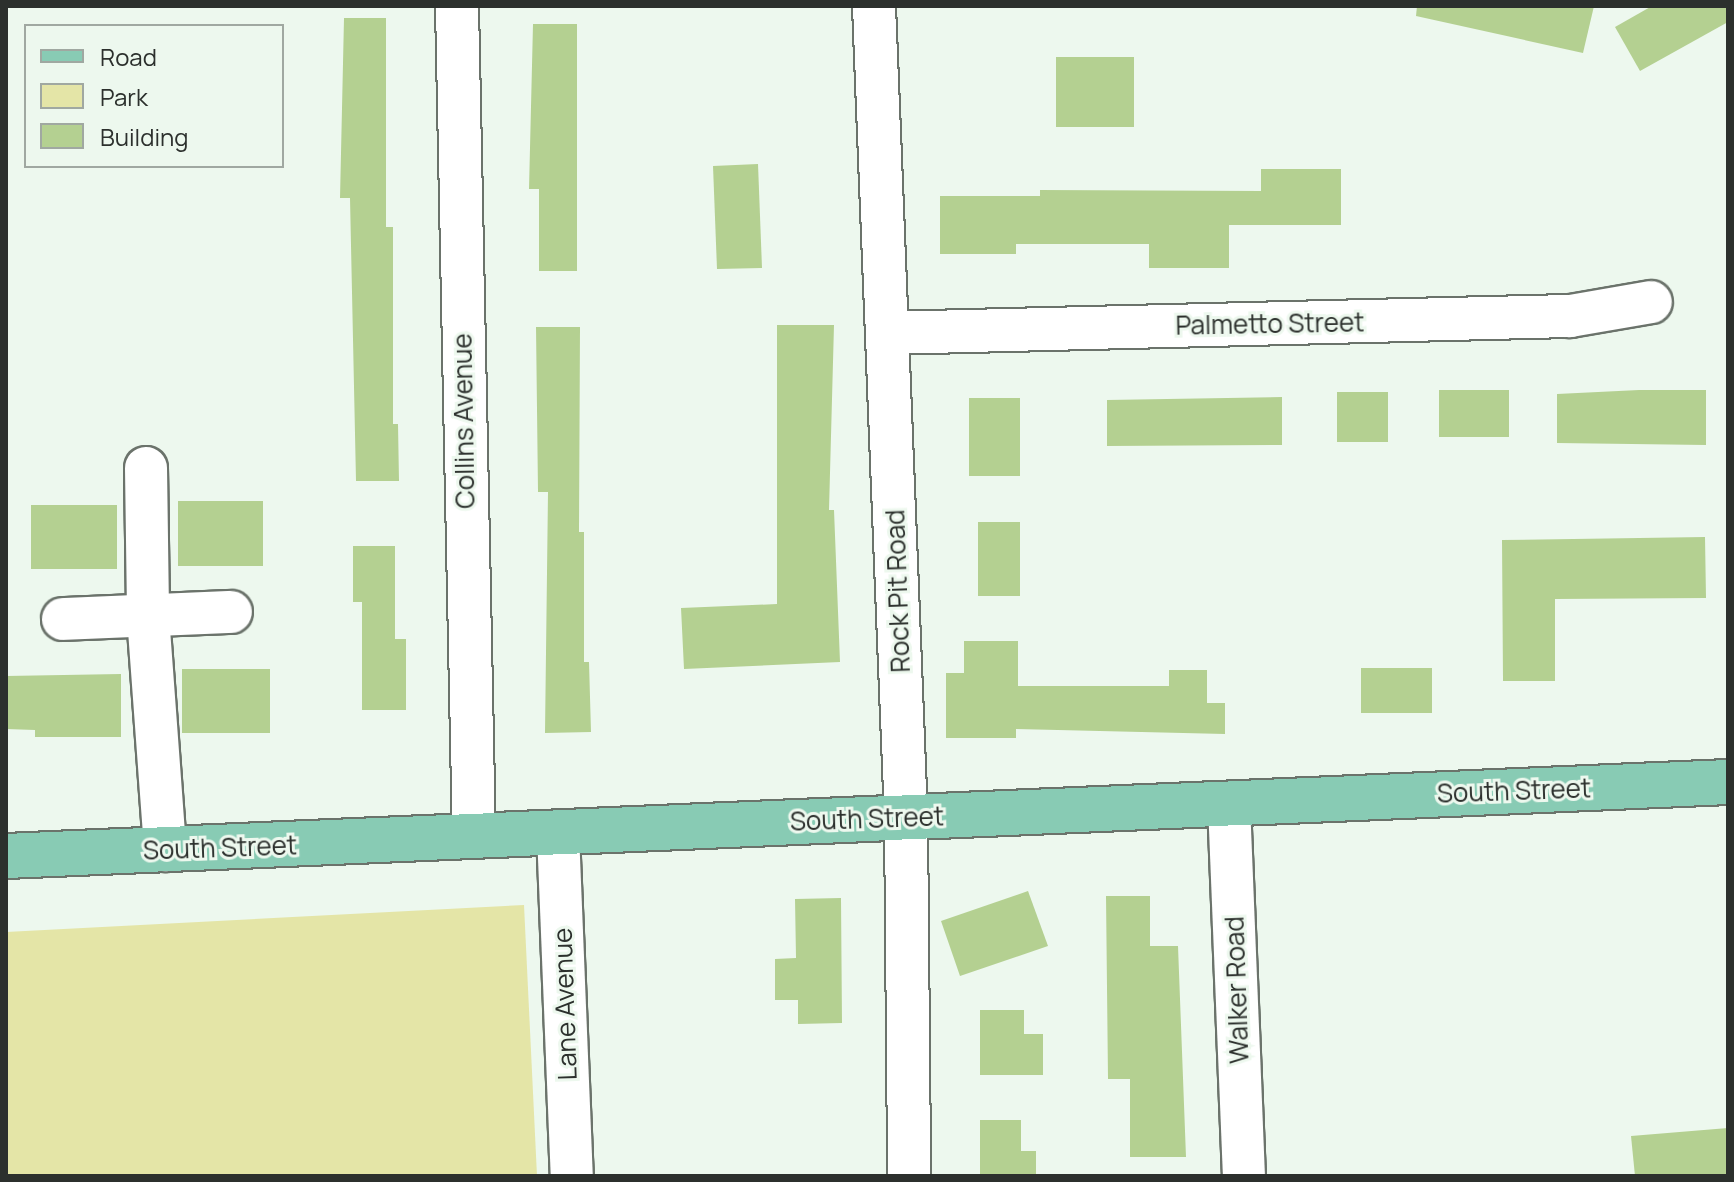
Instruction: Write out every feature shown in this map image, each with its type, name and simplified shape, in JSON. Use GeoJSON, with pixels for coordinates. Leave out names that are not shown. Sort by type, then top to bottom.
{"type":"FeatureCollection","features":[{"type":"Feature","properties":{"kind":"main road","name":"South Street"},"geometry":{"type":"LineString","coordinates":[[6,856],[1728,782]]}},
{"type":"Feature","properties":{"kind":"street","name":"Collins Avenue"},"geometry":{"type":"LineString","coordinates":[[457,6],[474,836]]}},
{"type":"Feature","properties":{"kind":"street","name":"Rock Pit Road"},"geometry":{"type":"LineString","coordinates":[[874,6],[906,817],[909,1176]]}},
{"type":"Feature","properties":{"kind":"street","name":"Palmetto Street"},"geometry":{"type":"LineString","coordinates":[[888,333],[1570,316],[1651,302]]}},
{"type":"Feature","properties":{"kind":"street"},"geometry":{"type":"LineString","coordinates":[[146,468],[148,616],[165,850]]}},
{"type":"Feature","properties":{"kind":"street"},"geometry":{"type":"LineString","coordinates":[[63,619],[231,612]]}},
{"type":"Feature","properties":{"kind":"street","name":"Walker Road"},"geometry":{"type":"LineString","coordinates":[[1229,804],[1244,1176]]}},
{"type":"Feature","properties":{"kind":"street","name":"Lane Avenue"},"geometry":{"type":"LineString","coordinates":[[558,833],[572,1176]]}},
{"type":"Feature","properties":{"kind":"green space"},"geometry":{"type":"Polygon","coordinates":[[[524,905],[537,1176],[6,1176],[6,932],[524,905]]]}},
{"type":"Feature","properties":{"kind":"building"},"geometry":{"type":"Polygon","coordinates":[[[1417,6],[1594,6],[1583,53],[1416,16],[1417,6]]]}},
{"type":"Feature","properties":{"kind":"building"},"geometry":{"type":"Polygon","coordinates":[[[1652,6],[1728,6],[1728,22],[1640,71],[1615,27],[1652,6]]]}},
{"type":"Feature","properties":{"kind":"building"},"geometry":{"type":"Polygon","coordinates":[[[344,18],[386,18],[386,227],[393,227],[393,424],[398,424],[399,481],[356,481],[350,198],[340,198],[344,18]]]}},
{"type":"Feature","properties":{"kind":"building"},"geometry":{"type":"Polygon","coordinates":[[[533,24],[577,24],[577,271],[539,271],[539,189],[529,189],[533,24]]]}},
{"type":"Feature","properties":{"kind":"building"},"geometry":{"type":"Polygon","coordinates":[[[1056,57],[1134,57],[1134,127],[1056,127],[1056,57]]]}},
{"type":"Feature","properties":{"kind":"building"},"geometry":{"type":"Polygon","coordinates":[[[758,164],[762,268],[717,269],[713,166],[758,164]]]}},
{"type":"Feature","properties":{"kind":"building"},"geometry":{"type":"Polygon","coordinates":[[[1261,169],[1341,169],[1341,225],[1229,225],[1229,268],[1149,268],[1149,244],[1016,244],[1016,254],[940,254],[940,196],[1040,196],[1040,190],[1261,191],[1261,169]]]}},
{"type":"Feature","properties":{"kind":"building"},"geometry":{"type":"Polygon","coordinates":[[[777,325],[834,325],[829,510],[834,510],[840,662],[684,669],[681,608],[777,604],[777,325]]]}},
{"type":"Feature","properties":{"kind":"building"},"geometry":{"type":"Polygon","coordinates":[[[536,327],[580,327],[579,532],[584,532],[584,662],[589,662],[591,732],[545,733],[548,492],[538,492],[536,327]]]}},
{"type":"Feature","properties":{"kind":"building"},"geometry":{"type":"Polygon","coordinates":[[[1439,390],[1509,390],[1509,437],[1439,437],[1439,390]]]}},
{"type":"Feature","properties":{"kind":"building"},"geometry":{"type":"Polygon","coordinates":[[[1706,390],[1706,445],[1557,443],[1557,394],[1706,390]]]}},
{"type":"Feature","properties":{"kind":"building"},"geometry":{"type":"Polygon","coordinates":[[[1337,392],[1388,392],[1388,442],[1337,442],[1337,392]]]}},
{"type":"Feature","properties":{"kind":"building"},"geometry":{"type":"Polygon","coordinates":[[[1282,397],[1282,445],[1107,446],[1107,400],[1282,397]]]}},
{"type":"Feature","properties":{"kind":"building"},"geometry":{"type":"Polygon","coordinates":[[[969,398],[1020,398],[1020,476],[969,476],[969,398]]]}},
{"type":"Feature","properties":{"kind":"building"},"geometry":{"type":"Polygon","coordinates":[[[178,501],[263,501],[263,566],[178,566],[178,501]]]}},
{"type":"Feature","properties":{"kind":"building"},"geometry":{"type":"Polygon","coordinates":[[[31,505],[117,505],[117,569],[31,569],[31,505]]]}},
{"type":"Feature","properties":{"kind":"building"},"geometry":{"type":"Polygon","coordinates":[[[978,522],[1020,522],[1020,596],[978,596],[978,522]]]}},
{"type":"Feature","properties":{"kind":"building"},"geometry":{"type":"Polygon","coordinates":[[[1705,537],[1706,598],[1555,599],[1555,681],[1503,681],[1502,540],[1705,537]]]}},
{"type":"Feature","properties":{"kind":"building"},"geometry":{"type":"Polygon","coordinates":[[[353,546],[395,546],[395,639],[406,639],[406,710],[362,710],[362,602],[353,602],[353,546]]]}},
{"type":"Feature","properties":{"kind":"building"},"geometry":{"type":"Polygon","coordinates":[[[964,641],[1018,641],[1018,686],[1169,686],[1169,670],[1207,670],[1207,703],[1225,703],[1225,734],[1016,729],[1016,738],[946,738],[946,673],[964,673],[964,641]]]}},
{"type":"Feature","properties":{"kind":"building"},"geometry":{"type":"Polygon","coordinates":[[[1361,668],[1432,668],[1432,713],[1361,713],[1361,668]]]}},
{"type":"Feature","properties":{"kind":"building"},"geometry":{"type":"Polygon","coordinates":[[[182,669],[270,669],[270,733],[182,733],[182,669]]]}},
{"type":"Feature","properties":{"kind":"building"},"geometry":{"type":"Polygon","coordinates":[[[121,674],[121,737],[35,737],[35,730],[6,729],[6,676],[121,674]]]}},
{"type":"Feature","properties":{"kind":"building"},"geometry":{"type":"Polygon","coordinates":[[[1028,891],[1048,946],[960,976],[941,921],[1028,891]]]}},
{"type":"Feature","properties":{"kind":"building"},"geometry":{"type":"Polygon","coordinates":[[[1106,896],[1150,896],[1150,946],[1178,946],[1186,1157],[1130,1157],[1130,1079],[1108,1079],[1106,896]]]}},
{"type":"Feature","properties":{"kind":"building"},"geometry":{"type":"Polygon","coordinates":[[[841,898],[842,1023],[798,1024],[798,1000],[775,1000],[775,959],[796,958],[795,899],[841,898]]]}},
{"type":"Feature","properties":{"kind":"building"},"geometry":{"type":"Polygon","coordinates":[[[980,1010],[1024,1010],[1024,1034],[1043,1034],[1043,1075],[980,1075],[980,1010]]]}},
{"type":"Feature","properties":{"kind":"building"},"geometry":{"type":"Polygon","coordinates":[[[980,1120],[1021,1120],[1021,1151],[1036,1151],[1036,1176],[980,1176],[980,1120]]]}},
{"type":"Feature","properties":{"kind":"building"},"geometry":{"type":"Polygon","coordinates":[[[1728,1128],[1728,1176],[1635,1176],[1631,1136],[1728,1128]]]}}]}
